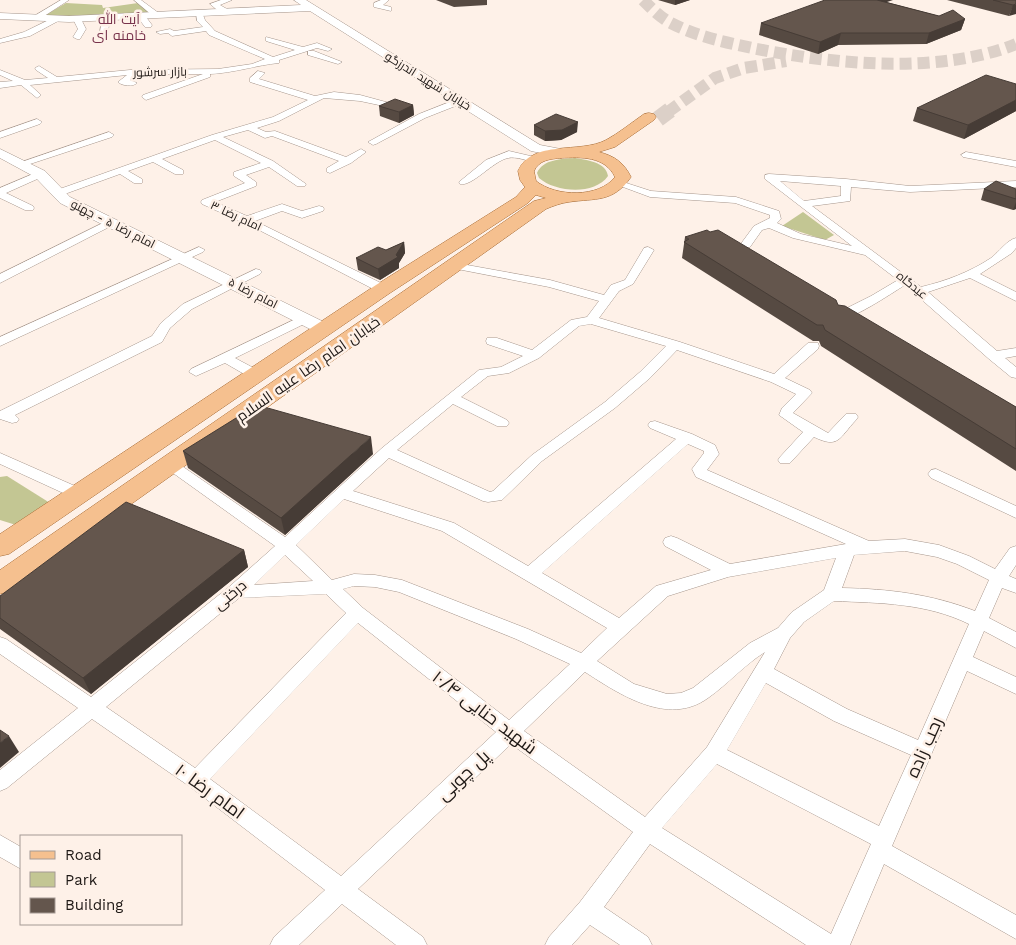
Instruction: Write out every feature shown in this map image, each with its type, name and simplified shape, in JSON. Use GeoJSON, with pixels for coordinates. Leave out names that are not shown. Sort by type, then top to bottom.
{"type":"FeatureCollection","features":[{"type":"Feature","properties":{"kind":"main road"},"geometry":{"type":"LineString","coordinates":[[578,153],[610,144],[654,118],[614,151],[614,163]]}},
{"type":"Feature","properties":{"kind":"main road"},"geometry":{"type":"LineString","coordinates":[[561,153],[578,153],[598,156],[614,163],[621,169],[624,177],[620,184],[600,194],[537,196],[526,180],[524,173],[527,166],[536,160],[561,153]]}},
{"type":"Feature","properties":{"kind":"main road","name":"خیابان امام رضا علیه السلام"},"geometry":{"type":"LineString","coordinates":[[0,584],[456,266],[537,196]]}},
{"type":"Feature","properties":{"kind":"main road","name":"خیابان امام رضا علیه السلام"},"geometry":{"type":"LineString","coordinates":[[0,547],[383,290],[522,200],[537,196]]}},
{"type":"Feature","properties":{"kind":"street"},"geometry":{"type":"LineString","coordinates":[[35,18],[66,0]]}},
{"type":"Feature","properties":{"kind":"street"},"geometry":{"type":"LineString","coordinates":[[136,0],[156,14]]}},
{"type":"Feature","properties":{"kind":"street"},"geometry":{"type":"LineString","coordinates":[[222,12],[223,9],[215,4],[229,0]]}},
{"type":"Feature","properties":{"kind":"street","name":"خیابان شهید اندرزگو"},"geometry":{"type":"LineString","coordinates":[[298,0],[536,148],[561,153]]}},
{"type":"Feature","properties":{"kind":"street"},"geometry":{"type":"LineString","coordinates":[[386,0],[378,6],[388,9]]}},
{"type":"Feature","properties":{"kind":"street"},"geometry":{"type":"LineString","coordinates":[[0,16],[77,19],[310,8]]}},
{"type":"Feature","properties":{"kind":"street"},"geometry":{"type":"LineString","coordinates":[[199,14],[212,33],[277,61]]}},
{"type":"Feature","properties":{"kind":"street"},"geometry":{"type":"LineString","coordinates":[[140,15],[148,25]]}},
{"type":"Feature","properties":{"kind":"street"},"geometry":{"type":"LineString","coordinates":[[104,32],[106,17]]}},
{"type":"Feature","properties":{"kind":"street"},"geometry":{"type":"LineString","coordinates":[[0,41],[27,34],[58,19]]}},
{"type":"Feature","properties":{"kind":"street"},"geometry":{"type":"LineString","coordinates":[[77,19],[82,29],[77,37]]}},
{"type":"Feature","properties":{"kind":"street"},"geometry":{"type":"LineString","coordinates":[[160,32],[169,31],[172,34],[208,29]]}},
{"type":"Feature","properties":{"kind":"street"},"geometry":{"type":"LineString","coordinates":[[269,39],[338,62]]}},
{"type":"Feature","properties":{"kind":"street","name":"بازار سرشور"},"geometry":{"type":"LineString","coordinates":[[0,85],[137,72],[218,71],[277,61],[317,45],[328,48]]}},
{"type":"Feature","properties":{"kind":"street"},"geometry":{"type":"LineString","coordinates":[[289,56],[299,59]]}},
{"type":"Feature","properties":{"kind":"street"},"geometry":{"type":"LineString","coordinates":[[227,61],[233,69]]}},
{"type":"Feature","properties":{"kind":"street"},"geometry":{"type":"LineString","coordinates":[[200,62],[202,71]]}},
{"type":"Feature","properties":{"kind":"street"},"geometry":{"type":"LineString","coordinates":[[39,68],[55,79]]}},
{"type":"Feature","properties":{"kind":"street"},"geometry":{"type":"LineString","coordinates":[[146,97],[218,71]]}},
{"type":"Feature","properties":{"kind":"street"},"geometry":{"type":"LineString","coordinates":[[0,72],[22,82],[37,95]]}},
{"type":"Feature","properties":{"kind":"street"},"geometry":{"type":"LineString","coordinates":[[133,83],[122,82],[137,72]]}},
{"type":"Feature","properties":{"kind":"street"},"geometry":{"type":"LineString","coordinates":[[261,73],[253,80],[314,99]]}},
{"type":"Feature","properties":{"kind":"street"},"geometry":{"type":"LineString","coordinates":[[58,193],[215,137],[276,119],[322,96],[334,95],[360,98],[393,105]]}},
{"type":"Feature","properties":{"kind":"street"},"geometry":{"type":"LineString","coordinates":[[373,142],[422,116],[460,101]]}},
{"type":"Feature","properties":{"kind":"street"},"geometry":{"type":"LineString","coordinates":[[0,135],[37,122]]}},
{"type":"Feature","properties":{"kind":"street"},"geometry":{"type":"LineString","coordinates":[[248,127],[266,135],[272,133],[348,161]]}},
{"type":"Feature","properties":{"kind":"street"},"geometry":{"type":"LineString","coordinates":[[20,164],[109,135]]}},
{"type":"Feature","properties":{"kind":"street"},"geometry":{"type":"LineString","coordinates":[[215,137],[270,163],[301,184]]}},
{"type":"Feature","properties":{"kind":"street"},"geometry":{"type":"LineString","coordinates":[[330,170],[348,161],[360,152]]}},
{"type":"Feature","properties":{"kind":"street","name":"امام رضا ۵ - چهنو"},"geometry":{"type":"LineString","coordinates":[[0,153],[40,174],[65,200],[180,259]]}},
{"type":"Feature","properties":{"kind":"street"},"geometry":{"type":"LineString","coordinates":[[464,182],[488,162],[509,154],[536,160]]}},
{"type":"Feature","properties":{"kind":"street"},"geometry":{"type":"LineString","coordinates":[[966,155],[1016,164]]}},
{"type":"Feature","properties":{"kind":"street"},"geometry":{"type":"LineString","coordinates":[[154,159],[179,172]]}},
{"type":"Feature","properties":{"kind":"street","name":"امام رضا ۳"},"geometry":{"type":"LineString","coordinates":[[270,163],[238,174],[252,184],[206,202],[247,220],[383,290]]}},
{"type":"Feature","properties":{"kind":"street"},"geometry":{"type":"LineString","coordinates":[[121,171],[138,182]]}},
{"type":"Feature","properties":{"kind":"street"},"geometry":{"type":"LineString","coordinates":[[0,193],[40,174]]}},
{"type":"Feature","properties":{"kind":"street","name":"عیدگاه"},"geometry":{"type":"LineString","coordinates":[[846,182],[769,177],[802,204],[906,280],[1016,374]]}},
{"type":"Feature","properties":{"kind":"street"},"geometry":{"type":"LineString","coordinates":[[802,204],[846,199],[846,182],[910,189],[1016,184]]}},
{"type":"Feature","properties":{"kind":"street"},"geometry":{"type":"LineString","coordinates":[[620,184],[650,194],[736,200],[775,213],[776,219],[770,224],[758,228],[746,245]]}},
{"type":"Feature","properties":{"kind":"street"},"geometry":{"type":"LineString","coordinates":[[988,186],[1013,196]]}},
{"type":"Feature","properties":{"kind":"street"},"geometry":{"type":"LineString","coordinates":[[0,193],[29,208]]}},
{"type":"Feature","properties":{"kind":"street"},"geometry":{"type":"LineString","coordinates":[[247,220],[282,207],[302,216],[319,209]]}},
{"type":"Feature","properties":{"kind":"street"},"geometry":{"type":"LineString","coordinates":[[0,279],[110,224]]}},
{"type":"Feature","properties":{"kind":"street"},"geometry":{"type":"LineString","coordinates":[[770,224],[797,236],[871,254]]}},
{"type":"Feature","properties":{"kind":"street"},"geometry":{"type":"LineString","coordinates":[[919,291],[971,274],[1010,250],[1016,241]]}},
{"type":"Feature","properties":{"kind":"street"},"geometry":{"type":"LineString","coordinates":[[0,342],[199,250]]}},
{"type":"Feature","properties":{"kind":"street"},"geometry":{"type":"LineString","coordinates":[[648,250],[629,282],[615,288],[591,320],[675,344],[776,379],[805,394],[787,411],[786,415],[812,431],[830,439],[851,417]]}},
{"type":"Feature","properties":{"kind":"street","name":"امام رضا ۵"},"geometry":{"type":"LineString","coordinates":[[180,259],[235,284],[324,329]]}},
{"type":"Feature","properties":{"kind":"street"},"geometry":{"type":"LineString","coordinates":[[456,266],[550,284],[607,299]]}},
{"type":"Feature","properties":{"kind":"street"},"geometry":{"type":"LineString","coordinates":[[0,426],[12,420],[4,415],[157,339],[169,322],[182,310],[200,298],[235,284],[256,272]]}},
{"type":"Feature","properties":{"kind":"street"},"geometry":{"type":"LineString","coordinates":[[971,274],[1016,297]]}},
{"type":"Feature","properties":{"kind":"street"},"geometry":{"type":"LineString","coordinates":[[839,316],[875,299],[906,280]]}},
{"type":"Feature","properties":{"kind":"street"},"geometry":{"type":"LineString","coordinates":[[196,372],[304,319]]}},
{"type":"Feature","properties":{"kind":"street","name":"درختی"},"geometry":{"type":"LineString","coordinates":[[0,782],[235,592],[387,451],[452,398],[484,373],[504,370],[534,354],[576,323],[591,320]]}},
{"type":"Feature","properties":{"kind":"street"},"geometry":{"type":"LineString","coordinates":[[492,341],[534,354]]}},
{"type":"Feature","properties":{"kind":"street"},"geometry":{"type":"LineString","coordinates":[[387,451],[488,497],[497,496],[537,458],[610,405],[645,375],[675,344]]}},
{"type":"Feature","properties":{"kind":"street"},"geometry":{"type":"LineString","coordinates":[[776,379],[813,346]]}},
{"type":"Feature","properties":{"kind":"street"},"geometry":{"type":"LineString","coordinates":[[994,356],[1016,352]]}},
{"type":"Feature","properties":{"kind":"street"},"geometry":{"type":"LineString","coordinates":[[226,358],[256,375]]}},
{"type":"Feature","properties":{"kind":"street"},"geometry":{"type":"LineString","coordinates":[[452,398],[502,423]]}},
{"type":"Feature","properties":{"kind":"street"},"geometry":{"type":"LineString","coordinates":[[655,424],[687,437],[712,451],[699,469],[701,473],[866,547]]}},
{"type":"Feature","properties":{"kind":"street"},"geometry":{"type":"LineString","coordinates":[[786,460],[812,431]]}},
{"type":"Feature","properties":{"kind":"street"},"geometry":{"type":"LineString","coordinates":[[530,574],[687,437]]}},
{"type":"Feature","properties":{"kind":"street"},"geometry":{"type":"LineString","coordinates":[[0,458],[79,494]]}},
{"type":"Feature","properties":{"kind":"street","name":"شهید حنایی ۱۰/۴"},"geometry":{"type":"LineString","coordinates":[[171,465],[285,545],[357,613],[510,732],[647,830],[827,945]]}},
{"type":"Feature","properties":{"kind":"street"},"geometry":{"type":"LineString","coordinates":[[936,474],[1016,513]]}},
{"type":"Feature","properties":{"kind":"street"},"geometry":{"type":"LineString","coordinates":[[342,493],[448,527],[620,627],[662,592],[675,586],[728,571],[866,547],[905,545],[939,551],[963,560],[1016,587]]}},
{"type":"Feature","properties":{"kind":"street"},"geometry":{"type":"LineString","coordinates":[[671,542],[728,571]]}},
{"type":"Feature","properties":{"kind":"street"},"geometry":{"type":"LineString","coordinates":[[557,945],[588,910],[647,830],[714,753],[763,672],[784,633],[798,618],[831,594],[847,551]]}},
{"type":"Feature","properties":{"kind":"street","name":"رجب زاده"},"geometry":{"type":"LineString","coordinates":[[838,945],[998,578],[1016,552]]}},
{"type":"Feature","properties":{"kind":"street"},"geometry":{"type":"LineString","coordinates":[[235,592],[329,587],[354,580],[375,581],[402,586],[522,634],[584,662],[628,690],[667,702],[682,701],[700,694],[756,648],[784,633]]}},
{"type":"Feature","properties":{"kind":"street"},"geometry":{"type":"LineString","coordinates":[[831,594],[890,596],[938,605],[979,620],[1016,641]]}},
{"type":"Feature","properties":{"kind":"street"},"geometry":{"type":"LineString","coordinates":[[196,780],[357,613]]}},
{"type":"Feature","properties":{"kind":"street","name":"پل چوبی"},"geometry":{"type":"LineString","coordinates":[[282,945],[620,627]]}},
{"type":"Feature","properties":{"kind":"street","name":"امام رضا ۱۰"},"geometry":{"type":"LineString","coordinates":[[0,644],[196,780],[342,888],[415,945]]}},
{"type":"Feature","properties":{"kind":"street"},"geometry":{"type":"LineString","coordinates":[[962,660],[1016,686]]}},
{"type":"Feature","properties":{"kind":"street"},"geometry":{"type":"LineString","coordinates":[[763,672],[813,702],[883,736],[922,750]]}},
{"type":"Feature","properties":{"kind":"street"},"geometry":{"type":"LineString","coordinates":[[714,753],[881,844],[1016,928]]}},
{"type":"Feature","properties":{"kind":"street"},"geometry":{"type":"LineString","coordinates":[[0,845],[20,858]]}},
{"type":"Feature","properties":{"kind":"street"},"geometry":{"type":"LineString","coordinates":[[588,910],[640,945]]}},
{"type":"Feature","properties":{"kind":"green space"},"geometry":{"type":"Polygon","coordinates":[[[66,3],[102,5],[103,8],[138,3],[152,13],[42,17],[66,3]]]}},
{"type":"Feature","properties":{"kind":"green space"},"geometry":{"type":"Polygon","coordinates":[[[575,158],[600,165],[608,176],[594,187],[574,190],[546,183],[539,178],[537,173],[548,162],[575,158]]]}},
{"type":"Feature","properties":{"kind":"green space"},"geometry":{"type":"Polygon","coordinates":[[[803,212],[834,235],[825,240],[782,226],[803,212]]]}},
{"type":"Feature","properties":{"kind":"green space"},"geometry":{"type":"Polygon","coordinates":[[[7,476],[50,503],[16,525],[0,520],[0,477],[7,476]]]}},
{"type":"Feature","properties":{"kind":"building"},"geometry":{"type":"Polygon","coordinates":[[[825,0],[877,0],[939,16],[953,10],[965,19],[929,33],[841,33],[820,42],[761,23],[825,0]]]}},
{"type":"Feature","properties":{"kind":"building"},"geometry":{"type":"Polygon","coordinates":[[[993,0],[1016,0],[1016,4],[1013,5],[993,0]]]}},
{"type":"Feature","properties":{"kind":"building"},"geometry":{"type":"Polygon","coordinates":[[[986,75],[1016,84],[1016,100],[968,125],[917,108],[986,75]]]}},
{"type":"Feature","properties":{"kind":"building"},"geometry":{"type":"Polygon","coordinates":[[[395,99],[413,105],[399,112],[379,106],[395,99]]]}},
{"type":"Feature","properties":{"kind":"building"},"geometry":{"type":"Polygon","coordinates":[[[556,114],[578,122],[562,130],[545,131],[534,125],[556,114]]]}},
{"type":"Feature","properties":{"kind":"building"},"geometry":{"type":"Polygon","coordinates":[[[996,181],[1016,189],[1016,199],[984,189],[996,181]]]}},
{"type":"Feature","properties":{"kind":"building"},"geometry":{"type":"Polygon","coordinates":[[[707,230],[710,232],[718,230],[836,300],[838,305],[845,306],[1016,407],[1016,449],[825,330],[823,325],[817,325],[684,242],[689,239],[685,237],[707,230]]]}},
{"type":"Feature","properties":{"kind":"building"},"geometry":{"type":"Polygon","coordinates":[[[404,242],[396,255],[398,257],[378,269],[356,258],[378,247],[386,250],[404,242]]]}},
{"type":"Feature","properties":{"kind":"building"},"geometry":{"type":"Polygon","coordinates":[[[257,405],[371,437],[281,518],[183,451],[257,405]]]}},
{"type":"Feature","properties":{"kind":"building"},"geometry":{"type":"Polygon","coordinates":[[[126,502],[244,550],[83,678],[0,618],[0,596],[126,502]]]}},
{"type":"Feature","properties":{"kind":"building"},"geometry":{"type":"Polygon","coordinates":[[[0,730],[9,736],[0,743],[0,730]]]}},
{"type":"Feature","properties":{"kind":"tunnel"},"geometry":{"type":"LineString","coordinates":[[643,0],[658,15],[669,22],[699,35],[752,48],[816,58],[885,64],[920,63],[954,60],[986,54],[1016,44]]}},
{"type":"Feature","properties":{"kind":"tunnel"},"geometry":{"type":"LineString","coordinates":[[668,112],[715,78],[744,68],[786,61]]}},
{"type":"Feature","properties":{"kind":"tunnel"},"geometry":{"type":"LineString","coordinates":[[658,119],[670,110]]}},
{"type":"Feature","properties":{"kind":"district","name":"آیت الله خامنه ای"},"geometry":{"type":"Point","coordinates":[119,28]}}]}
